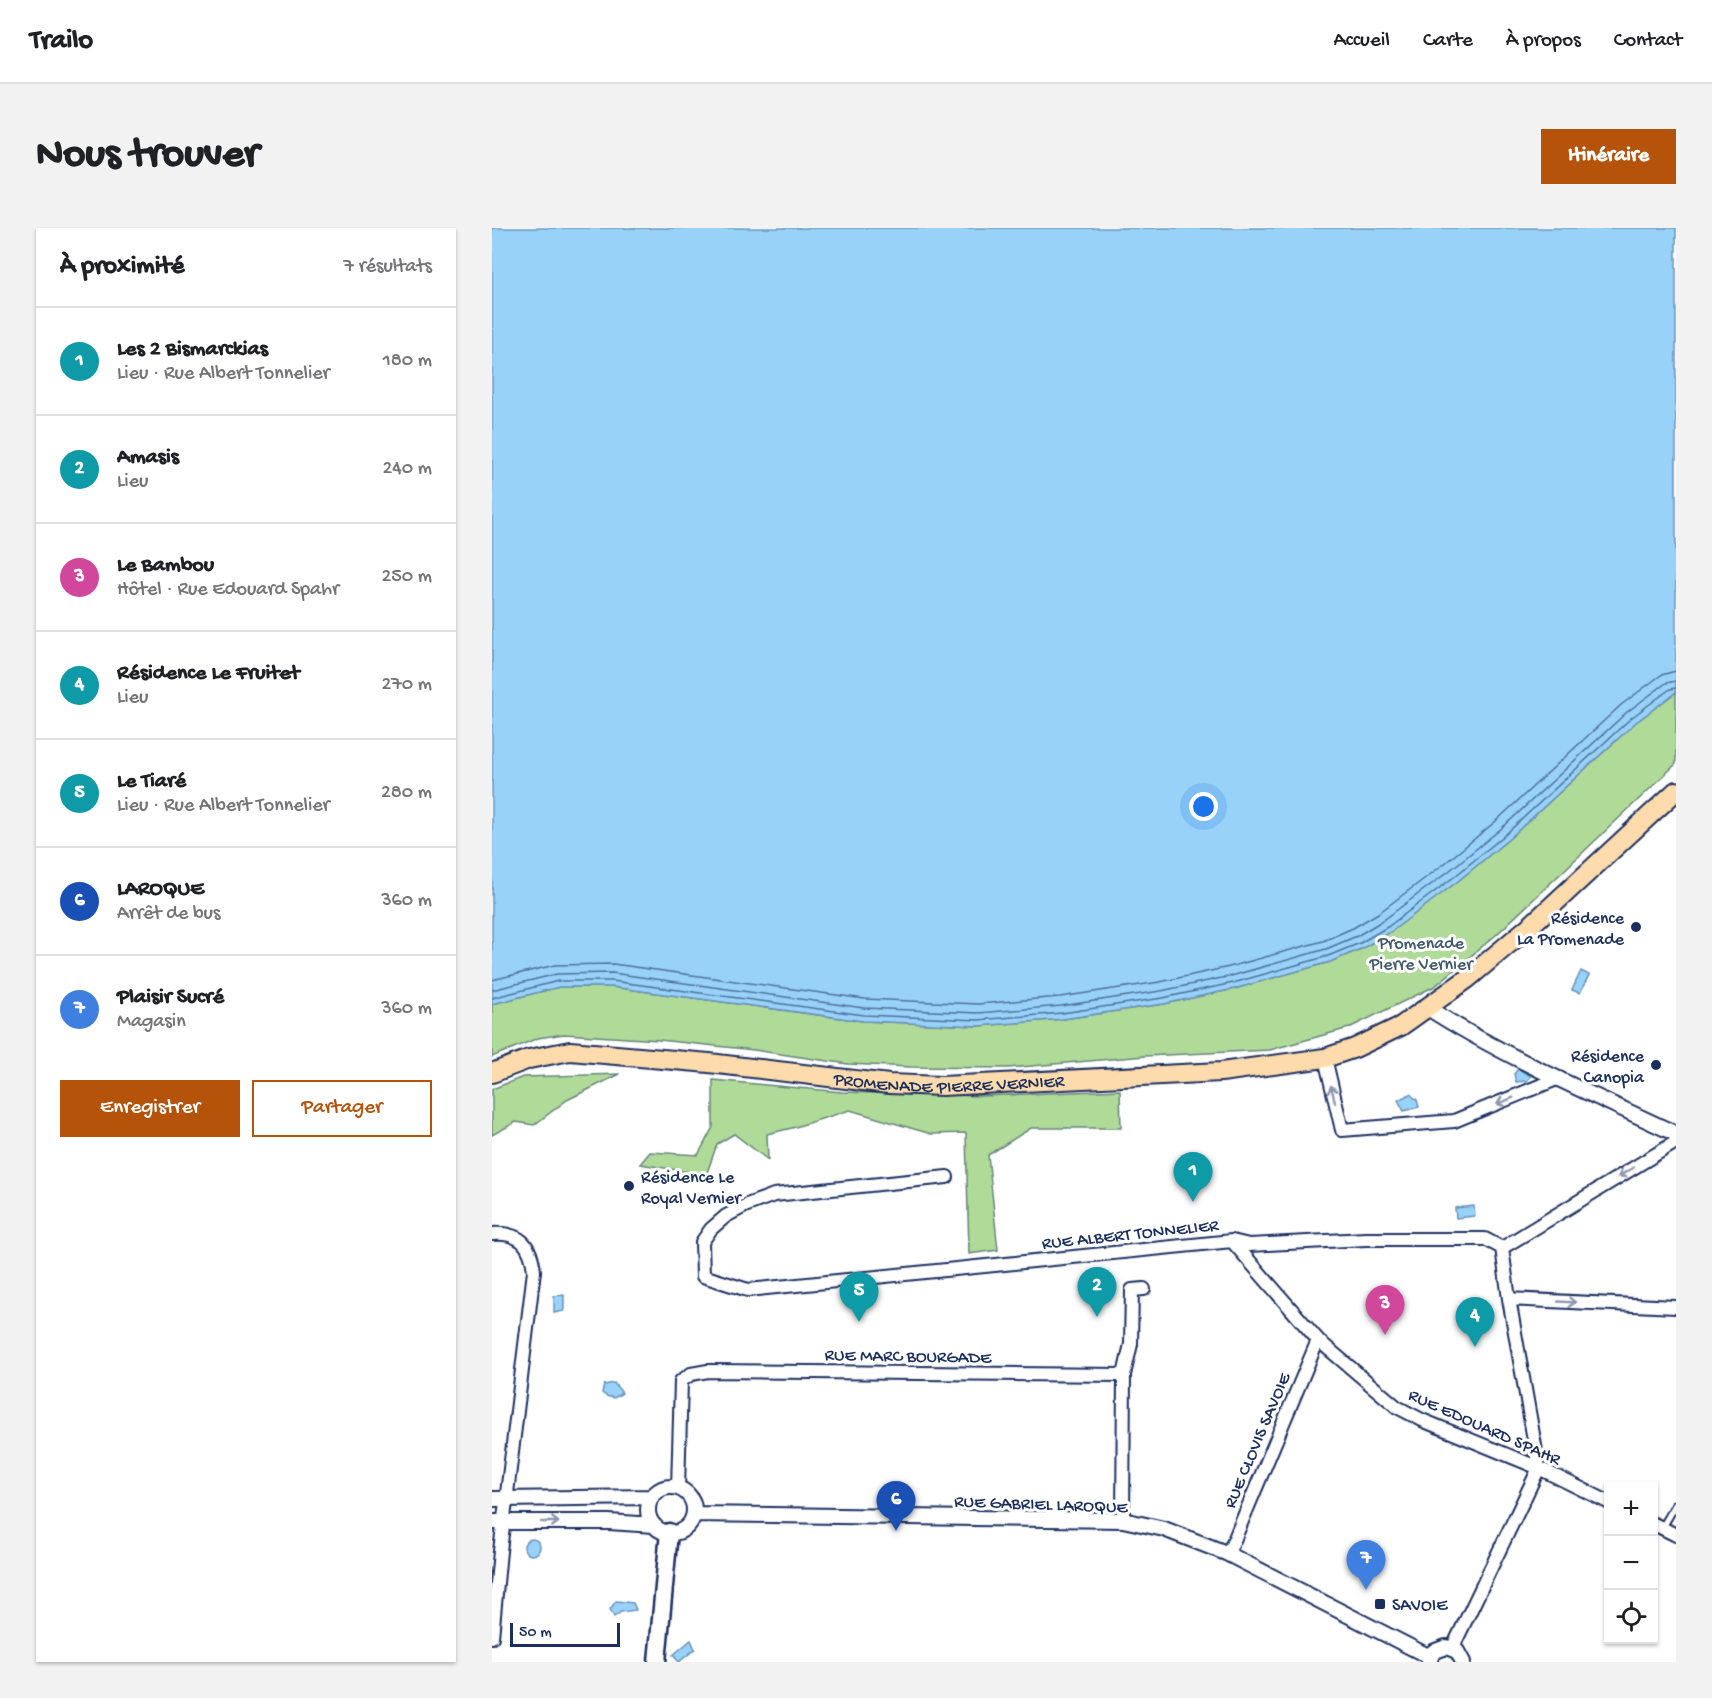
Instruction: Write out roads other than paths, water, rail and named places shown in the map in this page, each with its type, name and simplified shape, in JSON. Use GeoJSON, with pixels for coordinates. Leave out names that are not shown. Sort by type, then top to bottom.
{"type":"FeatureCollection","features":[{"type":"Feature","properties":{"kind":"main road","name":"PROMENADE PIERRE VERNIER"},"geometry":{"type":"LineString","coordinates":[[492,1073],[528,1059],[570,1051],[698,1062],[889,1083],[942,1086],[1221,1072],[1325,1058],[1355,1048],[1392,1030],[1467,980],[1530,926],[1676,791]]}},
{"type":"Feature","properties":{"kind":"main road"},"geometry":{"type":"LineString","coordinates":[[657,1662],[662,1528]]}},
{"type":"Feature","properties":{"kind":"street"},"geometry":{"type":"LineString","coordinates":[[1428,1008],[1452,1024],[1676,1134]]}},
{"type":"Feature","properties":{"kind":"street"},"geometry":{"type":"LineString","coordinates":[[1325,1058],[1342,1130],[1454,1121],[1559,1078]]}},
{"type":"Feature","properties":{"kind":"street"},"geometry":{"type":"LineString","coordinates":[[1452,1648],[1539,1468],[1502,1248],[1676,1142]]}},
{"type":"Feature","properties":{"kind":"street","name":"RUE ALBERT TONNELIER"},"geometry":{"type":"LineString","coordinates":[[947,1178],[774,1195],[747,1205],[726,1216],[711,1228],[702,1242],[703,1276],[748,1290],[1232,1241],[1249,1245],[1366,1239],[1485,1239],[1502,1248]]}},
{"type":"Feature","properties":{"kind":"street"},"geometry":{"type":"LineString","coordinates":[[492,1234],[512,1235],[524,1244],[532,1258],[534,1271],[499,1500],[492,1637]]}},
{"type":"Feature","properties":{"kind":"street","name":"RUE EDOUARD SPAHR"},"geometry":{"type":"LineString","coordinates":[[1232,1241],[1318,1340],[1396,1407],[1539,1468],[1604,1500]]}},
{"type":"Feature","properties":{"kind":"street"},"geometry":{"type":"LineString","coordinates":[[1123,1520],[1124,1375],[1131,1344],[1132,1290],[1144,1289]]}},
{"type":"Feature","properties":{"kind":"street"},"geometry":{"type":"LineString","coordinates":[[1509,1299],[1676,1307]]}},
{"type":"Feature","properties":{"kind":"street","name":"RUE CLOVIS SAVOIE"},"geometry":{"type":"LineString","coordinates":[[1226,1553],[1232,1545],[1318,1340]]}},
{"type":"Feature","properties":{"kind":"street","name":"RUE MARC BOURGADE"},"geometry":{"type":"LineString","coordinates":[[678,1488],[681,1382],[691,1374],[708,1371],[1124,1375]]}},
{"type":"Feature","properties":{"kind":"street"},"geometry":{"type":"LineString","coordinates":[[498,1522],[609,1522],[682,1530],[692,1521],[694,1514],[691,1498],[685,1491],[678,1488],[663,1488],[652,1497],[499,1500]]}},
{"type":"Feature","properties":{"kind":"street"},"geometry":{"type":"LineString","coordinates":[[652,1497],[649,1511],[662,1528]]}},
{"type":"Feature","properties":{"kind":"street","name":"RUE GABRIEL LAROQUE"},"geometry":{"type":"LineString","coordinates":[[694,1514],[1123,1520],[1164,1529],[1226,1553],[1429,1659]]}},
{"type":"Feature","properties":{"kind":"street"},"geometry":{"type":"LineString","coordinates":[[1658,1526],[1676,1535]]}},
{"type":"Feature","properties":{"kind":"street"},"geometry":{"type":"LineString","coordinates":[[1429,1659],[1437,1649],[1446,1647],[1452,1648],[1463,1662]]}},
{"type":"Feature","properties":{"kind":"lane"},"geometry":{"type":"LineString","coordinates":[[1658,1526],[1676,1504]]}},
{"type":"Feature","properties":{"kind":"water"},"geometry":{"type":"Polygon","coordinates":[[[492,228],[1676,228],[1676,692],[1635,723],[1510,838],[1392,931],[1363,948],[1330,962],[1234,989],[1164,1004],[1063,1019],[978,1026],[863,1021],[612,987],[559,987],[492,1004],[492,228]]]}},
{"type":"Feature","properties":{"kind":"water"},"geometry":{"type":"Polygon","coordinates":[[[1581,971],[1589,975],[1580,993],[1572,990],[1581,971]]]}},
{"type":"Feature","properties":{"kind":"water"},"geometry":{"type":"Polygon","coordinates":[[[1518,1069],[1531,1076],[1527,1081],[1516,1082],[1514,1074],[1518,1069]]]}},
{"type":"Feature","properties":{"kind":"water"},"geometry":{"type":"Polygon","coordinates":[[[1410,1094],[1417,1100],[1419,1107],[1404,1111],[1398,1100],[1410,1094]]]}},
{"type":"Feature","properties":{"kind":"water"},"geometry":{"type":"Polygon","coordinates":[[[1474,1206],[1475,1216],[1456,1218],[1455,1208],[1474,1206]]]}},
{"type":"Feature","properties":{"kind":"water"},"geometry":{"type":"Polygon","coordinates":[[[564,1295],[564,1311],[554,1313],[554,1296],[564,1295]]]}},
{"type":"Feature","properties":{"kind":"water"},"geometry":{"type":"Polygon","coordinates":[[[614,1383],[622,1393],[614,1398],[602,1393],[604,1385],[614,1383]]]}},
{"type":"Feature","properties":{"kind":"water"},"geometry":{"type":"Polygon","coordinates":[[[529,1539],[535,1539],[540,1547],[538,1553],[529,1555],[524,1550],[524,1544],[529,1539]]]}},
{"type":"Feature","properties":{"kind":"water"},"geometry":{"type":"Polygon","coordinates":[[[616,1601],[633,1603],[636,1610],[621,1612],[614,1617],[610,1609],[616,1601]]]}},
{"type":"Feature","properties":{"kind":"water"},"geometry":{"type":"Polygon","coordinates":[[[691,1640],[695,1649],[679,1662],[673,1655],[691,1640]]]}},
{"type":"Feature","properties":{"kind":"place","name":"Résidence La Promenade"},"geometry":{"type":"Point","coordinates":[1636,927]}},
{"type":"Feature","properties":{"kind":"place","name":"Résidence Canopia"},"geometry":{"type":"Point","coordinates":[1656,1065]}},
{"type":"Feature","properties":{"kind":"place","name":"Résidence Le Royal Vernier"},"geometry":{"type":"Point","coordinates":[629,1186]}},
{"type":"Feature","properties":{"kind":"place","name":"Les 2 Bismarckias"},"geometry":{"type":"Point","coordinates":[1193,1202]}},
{"type":"Feature","properties":{"kind":"place","name":"Amasis"},"geometry":{"type":"Point","coordinates":[1097,1317]}},
{"type":"Feature","properties":{"kind":"place","name":"Le Tiaré"},"geometry":{"type":"Point","coordinates":[859,1322]}},
{"type":"Feature","properties":{"kind":"place","name":"Le Bambou"},"geometry":{"type":"Point","coordinates":[1385,1335]}},
{"type":"Feature","properties":{"kind":"place","name":"Résidence Le Fruitet"},"geometry":{"type":"Point","coordinates":[1475,1347]}},
{"type":"Feature","properties":{"kind":"place","name":"LAROQUE"},"geometry":{"type":"Point","coordinates":[896,1531]}},
{"type":"Feature","properties":{"kind":"place","name":"Plaisir Sucré"},"geometry":{"type":"Point","coordinates":[1366,1590]}},
{"type":"Feature","properties":{"kind":"place","name":"SAVOIE"},"geometry":{"type":"Point","coordinates":[1380,1604]}},
{"type":"Feature","properties":{"kind":"park label","name":"Promenade Pierre Vernier"},"geometry":{"type":"Point","coordinates":[1421,952]}}]}
